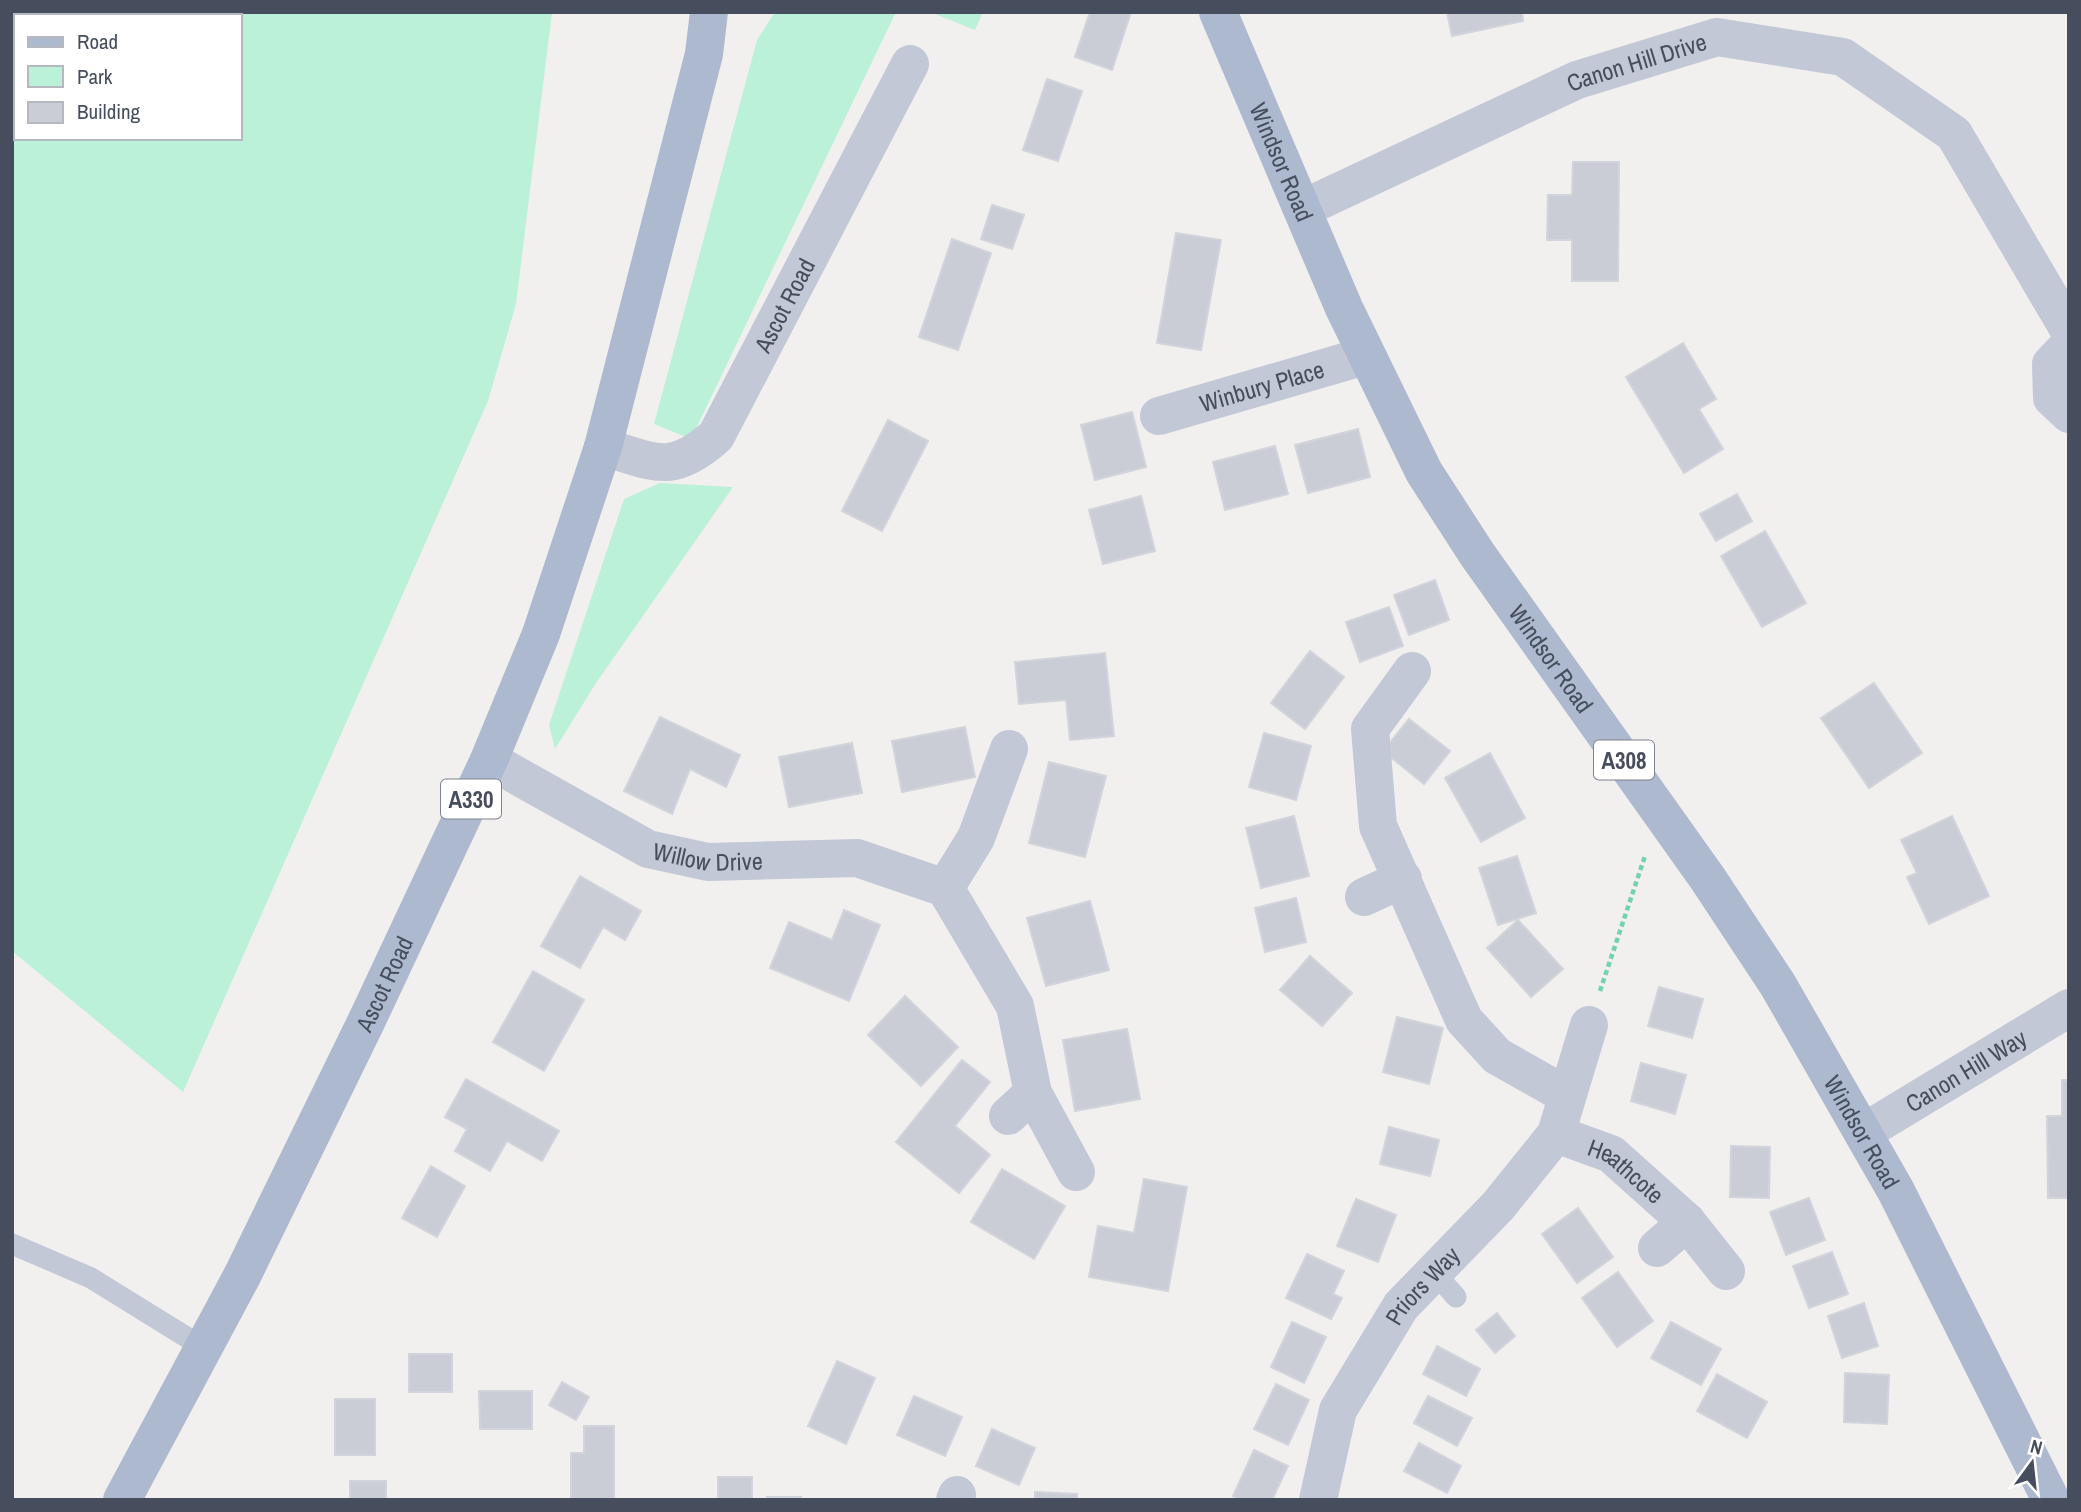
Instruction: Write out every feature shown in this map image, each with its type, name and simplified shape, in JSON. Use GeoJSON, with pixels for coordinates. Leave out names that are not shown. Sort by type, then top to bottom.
{"type":"FeatureCollection","features":[{"type":"Feature","properties":{"kind":"main road","name":"Ascot Road"},"geometry":{"type":"LineString","coordinates":[[122,1500],[242,1276],[366,1022],[489,760],[541,634],[603,447],[704,54],[709,12]]}},
{"type":"Feature","properties":{"kind":"main road","name":"Ascot Road"},"geometry":{"type":"LineString","coordinates":[[704,54],[730,12]]}},
{"type":"Feature","properties":{"kind":"main road","name":"Windsor Road"},"geometry":{"type":"LineString","coordinates":[[1218,12],[1365,356],[1399,426],[1450,513],[1750,940],[1864,1132],[1930,1256],[2051,1500]]}},
{"type":"Feature","properties":{"kind":"street","name":"Canon Hill Drive"},"geometry":{"type":"LineString","coordinates":[[1302,209],[1577,80],[1717,37],[1843,57],[1954,134],[2069,330]]}},
{"type":"Feature","properties":{"kind":"street","name":"Ascot Road"},"geometry":{"type":"LineString","coordinates":[[603,447],[656,463],[676,463],[695,455],[716,436],[910,64]]}},
{"type":"Feature","properties":{"kind":"street"},"geometry":{"type":"LineString","coordinates":[[2069,345],[2051,365],[2052,398],[2069,414]]}},
{"type":"Feature","properties":{"kind":"street","name":"Winbury Place"},"geometry":{"type":"LineString","coordinates":[[1159,416],[1365,356]]}},
{"type":"Feature","properties":{"kind":"street"},"geometry":{"type":"LineString","coordinates":[[1412,671],[1370,729],[1378,826],[1464,1020],[1497,1056],[1566,1095]]}},
{"type":"Feature","properties":{"kind":"street"},"geometry":{"type":"LineString","coordinates":[[1009,749],[976,838],[945,888],[1015,1006],[1020,1105],[1076,1172]]}},
{"type":"Feature","properties":{"kind":"street","name":"Willow Drive"},"geometry":{"type":"LineString","coordinates":[[489,760],[648,849],[708,862],[857,858],[945,888]]}},
{"type":"Feature","properties":{"kind":"street"},"geometry":{"type":"LineString","coordinates":[[1364,897],[1403,879]]}},
{"type":"Feature","properties":{"kind":"street","name":"Canon Hill Way"},"geometry":{"type":"LineString","coordinates":[[1864,1132],[2069,1008]]}},
{"type":"Feature","properties":{"kind":"street","name":"Priors Way"},"geometry":{"type":"LineString","coordinates":[[1318,1500],[1338,1410],[1401,1306],[1445,1284],[1498,1206],[1556,1134],[1589,1025]]}},
{"type":"Feature","properties":{"kind":"street","name":"Heathcote"},"geometry":{"type":"LineString","coordinates":[[1556,1134],[1611,1154],[1687,1222],[1726,1271]]}},
{"type":"Feature","properties":{"kind":"street","name":"Heathcote"},"geometry":{"type":"LineString","coordinates":[[1657,1248],[1687,1222]]}},
{"type":"Feature","properties":{"kind":"lane"},"geometry":{"type":"LineString","coordinates":[[12,1244],[92,1278],[204,1348]]}},
{"type":"Feature","properties":{"kind":"path"},"geometry":{"type":"LineString","coordinates":[[1589,1025],[1660,810]]}},
{"type":"Feature","properties":{"kind":"green space"},"geometry":{"type":"Polygon","coordinates":[[[12,12],[552,12],[516,304],[488,401],[183,1092],[12,951],[12,12]]]}},
{"type":"Feature","properties":{"kind":"green space"},"geometry":{"type":"Polygon","coordinates":[[[775,12],[896,12],[691,439],[654,424],[757,40],[775,12]]]}},
{"type":"Feature","properties":{"kind":"green space"},"geometry":{"type":"Polygon","coordinates":[[[930,12],[983,12],[975,30],[930,12]]]}},
{"type":"Feature","properties":{"kind":"green space"},"geometry":{"type":"Polygon","coordinates":[[[660,483],[733,487],[596,683],[555,749],[549,725],[624,499],[660,483]]]}},
{"type":"Feature","properties":{"kind":"building"},"geometry":{"type":"Polygon","coordinates":[[[1090,12],[1131,12],[1112,70],[1075,57],[1090,12]]]}},
{"type":"Feature","properties":{"kind":"building"},"geometry":{"type":"Polygon","coordinates":[[[1447,12],[1522,12],[1523,21],[1452,36],[1447,12]]]}},
{"type":"Feature","properties":{"kind":"building"},"geometry":{"type":"Polygon","coordinates":[[[1047,79],[1082,91],[1058,161],[1023,150],[1047,79]]]}},
{"type":"Feature","properties":{"kind":"building"},"geometry":{"type":"Polygon","coordinates":[[[1573,162],[1619,162],[1618,281],[1572,281],[1572,240],[1547,240],[1548,195],[1572,195],[1573,162]]]}},
{"type":"Feature","properties":{"kind":"building"},"geometry":{"type":"Polygon","coordinates":[[[992,205],[1024,215],[1012,249],[981,239],[992,205]]]}},
{"type":"Feature","properties":{"kind":"building"},"geometry":{"type":"Polygon","coordinates":[[[1176,233],[1221,240],[1201,350],[1157,343],[1176,233]]]}},
{"type":"Feature","properties":{"kind":"building"},"geometry":{"type":"Polygon","coordinates":[[[952,239],[991,253],[958,350],[919,337],[952,239]]]}},
{"type":"Feature","properties":{"kind":"building"},"geometry":{"type":"Polygon","coordinates":[[[1683,343],[1716,399],[1699,409],[1723,449],[1684,473],[1626,377],[1683,343]]]}},
{"type":"Feature","properties":{"kind":"building"},"geometry":{"type":"Polygon","coordinates":[[[1132,412],[1146,467],[1095,480],[1081,425],[1132,412]]]}},
{"type":"Feature","properties":{"kind":"building"},"geometry":{"type":"Polygon","coordinates":[[[888,420],[928,441],[882,531],[842,511],[888,420]]]}},
{"type":"Feature","properties":{"kind":"building"},"geometry":{"type":"Polygon","coordinates":[[[1358,429],[1370,477],[1308,493],[1295,445],[1358,429]]]}},
{"type":"Feature","properties":{"kind":"building"},"geometry":{"type":"Polygon","coordinates":[[[1275,446],[1288,494],[1225,510],[1213,462],[1275,446]]]}},
{"type":"Feature","properties":{"kind":"building"},"geometry":{"type":"Polygon","coordinates":[[[1737,494],[1752,521],[1716,541],[1700,514],[1737,494]]]}},
{"type":"Feature","properties":{"kind":"building"},"geometry":{"type":"Polygon","coordinates":[[[1141,496],[1155,551],[1103,564],[1089,510],[1141,496]]]}},
{"type":"Feature","properties":{"kind":"building"},"geometry":{"type":"Polygon","coordinates":[[[1765,531],[1806,603],[1762,627],[1721,556],[1765,531]]]}},
{"type":"Feature","properties":{"kind":"building"},"geometry":{"type":"Polygon","coordinates":[[[1435,580],[1449,620],[1409,635],[1394,595],[1435,580]]]}},
{"type":"Feature","properties":{"kind":"building"},"geometry":{"type":"Polygon","coordinates":[[[1389,607],[1403,646],[1360,662],[1346,622],[1389,607]]]}},
{"type":"Feature","properties":{"kind":"building"},"geometry":{"type":"Polygon","coordinates":[[[1310,651],[1344,677],[1305,729],[1271,703],[1310,651]]]}},
{"type":"Feature","properties":{"kind":"building"},"geometry":{"type":"Polygon","coordinates":[[[1105,653],[1114,736],[1070,740],[1066,700],[1019,704],[1015,662],[1105,653]]]}},
{"type":"Feature","properties":{"kind":"building"},"geometry":{"type":"Polygon","coordinates":[[[1874,683],[1922,753],[1869,788],[1821,718],[1874,683]]]}},
{"type":"Feature","properties":{"kind":"building"},"geometry":{"type":"Polygon","coordinates":[[[660,717],[740,755],[726,787],[690,769],[672,814],[624,791],[660,717]]]}},
{"type":"Feature","properties":{"kind":"building"},"geometry":{"type":"Polygon","coordinates":[[[1409,719],[1450,751],[1424,784],[1383,751],[1409,719]]]}},
{"type":"Feature","properties":{"kind":"building"},"geometry":{"type":"Polygon","coordinates":[[[965,727],[975,777],[902,792],[892,741],[965,727]]]}},
{"type":"Feature","properties":{"kind":"building"},"geometry":{"type":"Polygon","coordinates":[[[1264,733],[1311,746],[1296,800],[1249,787],[1264,733]]]}},
{"type":"Feature","properties":{"kind":"building"},"geometry":{"type":"Polygon","coordinates":[[[852,743],[862,793],[789,807],[779,757],[852,743]]]}},
{"type":"Feature","properties":{"kind":"building"},"geometry":{"type":"Polygon","coordinates":[[[1490,753],[1525,818],[1481,842],[1445,778],[1490,753]]]}},
{"type":"Feature","properties":{"kind":"building"},"geometry":{"type":"Polygon","coordinates":[[[1049,762],[1106,776],[1085,857],[1029,843],[1049,762]]]}},
{"type":"Feature","properties":{"kind":"building"},"geometry":{"type":"Polygon","coordinates":[[[1294,816],[1309,876],[1261,888],[1246,828],[1294,816]]]}},
{"type":"Feature","properties":{"kind":"building"},"geometry":{"type":"Polygon","coordinates":[[[1952,816],[1989,896],[1929,924],[1907,877],[1917,873],[1901,840],[1952,816]]]}},
{"type":"Feature","properties":{"kind":"building"},"geometry":{"type":"Polygon","coordinates":[[[1517,856],[1536,913],[1498,925],[1479,868],[1517,856]]]}},
{"type":"Feature","properties":{"kind":"building"},"geometry":{"type":"Polygon","coordinates":[[[580,876],[641,911],[625,940],[603,927],[580,968],[541,946],[580,876]]]}},
{"type":"Feature","properties":{"kind":"building"},"geometry":{"type":"Polygon","coordinates":[[[1296,898],[1306,942],[1265,952],[1255,908],[1296,898]]]}},
{"type":"Feature","properties":{"kind":"building"},"geometry":{"type":"Polygon","coordinates":[[[1090,901],[1109,970],[1046,986],[1027,918],[1090,901]]]}},
{"type":"Feature","properties":{"kind":"building"},"geometry":{"type":"Polygon","coordinates":[[[844,910],[880,925],[849,1001],[770,968],[789,922],[832,940],[844,910]]]}},
{"type":"Feature","properties":{"kind":"building"},"geometry":{"type":"Polygon","coordinates":[[[1518,920],[1563,969],[1531,997],[1487,948],[1518,920]]]}},
{"type":"Feature","properties":{"kind":"building"},"geometry":{"type":"Polygon","coordinates":[[[1310,956],[1352,993],[1322,1026],[1280,990],[1310,956]]]}},
{"type":"Feature","properties":{"kind":"building"},"geometry":{"type":"Polygon","coordinates":[[[533,971],[584,1000],[544,1071],[493,1042],[533,971]]]}},
{"type":"Feature","properties":{"kind":"building"},"geometry":{"type":"Polygon","coordinates":[[[1659,987],[1703,999],[1692,1038],[1648,1026],[1659,987]]]}},
{"type":"Feature","properties":{"kind":"building"},"geometry":{"type":"Polygon","coordinates":[[[905,996],[958,1047],[921,1086],[868,1035],[905,996]]]}},
{"type":"Feature","properties":{"kind":"building"},"geometry":{"type":"Polygon","coordinates":[[[1397,1017],[1443,1028],[1429,1084],[1383,1072],[1397,1017]]]}},
{"type":"Feature","properties":{"kind":"building"},"geometry":{"type":"Polygon","coordinates":[[[1127,1029],[1140,1099],[1075,1111],[1063,1040],[1127,1029]]]}},
{"type":"Feature","properties":{"kind":"building"},"geometry":{"type":"Polygon","coordinates":[[[962,1060],[990,1082],[955,1126],[990,1155],[959,1193],[896,1142],[962,1060]]]}},
{"type":"Feature","properties":{"kind":"building"},"geometry":{"type":"Polygon","coordinates":[[[1641,1063],[1686,1075],[1675,1114],[1631,1101],[1641,1063]]]}},
{"type":"Feature","properties":{"kind":"building"},"geometry":{"type":"Polygon","coordinates":[[[466,1079],[559,1131],[542,1161],[507,1141],[490,1171],[455,1151],[467,1129],[445,1117],[466,1079]]]}},
{"type":"Feature","properties":{"kind":"building"},"geometry":{"type":"Polygon","coordinates":[[[2062,1080],[2069,1080],[2069,1198],[2048,1198],[2047,1116],[2062,1116],[2062,1080]]]}},
{"type":"Feature","properties":{"kind":"building"},"geometry":{"type":"Polygon","coordinates":[[[1389,1127],[1439,1140],[1430,1176],[1380,1164],[1389,1127]]]}},
{"type":"Feature","properties":{"kind":"building"},"geometry":{"type":"Polygon","coordinates":[[[1731,1146],[1770,1147],[1769,1198],[1730,1197],[1731,1146]]]}},
{"type":"Feature","properties":{"kind":"building"},"geometry":{"type":"Polygon","coordinates":[[[431,1166],[465,1186],[437,1237],[402,1218],[431,1166]]]}},
{"type":"Feature","properties":{"kind":"building"},"geometry":{"type":"Polygon","coordinates":[[[1002,1169],[1065,1206],[1034,1259],[971,1222],[1002,1169]]]}},
{"type":"Feature","properties":{"kind":"building"},"geometry":{"type":"Polygon","coordinates":[[[1144,1179],[1187,1187],[1168,1291],[1089,1277],[1098,1226],[1134,1233],[1144,1179]]]}},
{"type":"Feature","properties":{"kind":"building"},"geometry":{"type":"Polygon","coordinates":[[[1809,1198],[1825,1240],[1786,1255],[1770,1212],[1809,1198]]]}},
{"type":"Feature","properties":{"kind":"building"},"geometry":{"type":"Polygon","coordinates":[[[1356,1199],[1396,1215],[1378,1262],[1337,1246],[1356,1199]]]}},
{"type":"Feature","properties":{"kind":"building"},"geometry":{"type":"Polygon","coordinates":[[[1578,1208],[1613,1257],[1577,1283],[1542,1234],[1578,1208]]]}},
{"type":"Feature","properties":{"kind":"building"},"geometry":{"type":"Polygon","coordinates":[[[1832,1252],[1848,1294],[1809,1308],[1793,1266],[1832,1252]]]}},
{"type":"Feature","properties":{"kind":"building"},"geometry":{"type":"Polygon","coordinates":[[[1307,1254],[1344,1271],[1333,1294],[1342,1298],[1331,1319],[1286,1298],[1307,1254]]]}},
{"type":"Feature","properties":{"kind":"building"},"geometry":{"type":"Polygon","coordinates":[[[1618,1272],[1653,1321],[1617,1347],[1582,1298],[1618,1272]]]}},
{"type":"Feature","properties":{"kind":"building"},"geometry":{"type":"Polygon","coordinates":[[[1864,1303],[1878,1346],[1842,1358],[1828,1316],[1864,1303]]]}},
{"type":"Feature","properties":{"kind":"building"},"geometry":{"type":"Polygon","coordinates":[[[1497,1313],[1515,1336],[1495,1353],[1476,1330],[1497,1313]]]}},
{"type":"Feature","properties":{"kind":"building"},"geometry":{"type":"Polygon","coordinates":[[[1292,1322],[1326,1337],[1304,1383],[1271,1367],[1292,1322]]]}},
{"type":"Feature","properties":{"kind":"building"},"geometry":{"type":"Polygon","coordinates":[[[1671,1322],[1721,1349],[1701,1385],[1651,1358],[1671,1322]]]}},
{"type":"Feature","properties":{"kind":"building"},"geometry":{"type":"Polygon","coordinates":[[[1437,1346],[1480,1369],[1466,1396],[1423,1374],[1437,1346]]]}},
{"type":"Feature","properties":{"kind":"building"},"geometry":{"type":"Polygon","coordinates":[[[409,1354],[452,1354],[452,1392],[409,1392],[409,1354]]]}},
{"type":"Feature","properties":{"kind":"building"},"geometry":{"type":"Polygon","coordinates":[[[837,1361],[875,1378],[846,1444],[808,1426],[837,1361]]]}},
{"type":"Feature","properties":{"kind":"building"},"geometry":{"type":"Polygon","coordinates":[[[1845,1373],[1889,1375],[1887,1424],[1844,1422],[1845,1373]]]}},
{"type":"Feature","properties":{"kind":"building"},"geometry":{"type":"Polygon","coordinates":[[[1717,1374],[1767,1402],[1747,1438],[1697,1411],[1717,1374]]]}},
{"type":"Feature","properties":{"kind":"building"},"geometry":{"type":"Polygon","coordinates":[[[562,1382],[589,1397],[576,1420],[549,1405],[562,1382]]]}},
{"type":"Feature","properties":{"kind":"building"},"geometry":{"type":"Polygon","coordinates":[[[1276,1384],[1309,1400],[1288,1445],[1254,1429],[1276,1384]]]}},
{"type":"Feature","properties":{"kind":"building"},"geometry":{"type":"Polygon","coordinates":[[[479,1391],[532,1391],[532,1429],[480,1429],[479,1391]]]}},
{"type":"Feature","properties":{"kind":"building"},"geometry":{"type":"Polygon","coordinates":[[[914,1396],[962,1417],[945,1456],[897,1435],[914,1396]]]}},
{"type":"Feature","properties":{"kind":"building"},"geometry":{"type":"Polygon","coordinates":[[[1428,1396],[1472,1418],[1457,1446],[1414,1423],[1428,1396]]]}},
{"type":"Feature","properties":{"kind":"building"},"geometry":{"type":"Polygon","coordinates":[[[335,1399],[375,1399],[375,1455],[335,1455],[335,1399]]]}},
{"type":"Feature","properties":{"kind":"building"},"geometry":{"type":"Polygon","coordinates":[[[584,1426],[614,1426],[614,1500],[571,1500],[571,1453],[584,1453],[584,1426]]]}},
{"type":"Feature","properties":{"kind":"building"},"geometry":{"type":"Polygon","coordinates":[[[992,1429],[1035,1448],[1019,1485],[976,1466],[992,1429]]]}},
{"type":"Feature","properties":{"kind":"building"},"geometry":{"type":"Polygon","coordinates":[[[1419,1443],[1461,1466],[1447,1493],[1404,1471],[1419,1443]]]}},
{"type":"Feature","properties":{"kind":"building"},"geometry":{"type":"Polygon","coordinates":[[[1254,1450],[1288,1466],[1272,1500],[1241,1500],[1233,1496],[1254,1450]]]}},
{"type":"Feature","properties":{"kind":"building"},"geometry":{"type":"Polygon","coordinates":[[[718,1477],[752,1477],[752,1500],[718,1500],[718,1477]]]}},
{"type":"Feature","properties":{"kind":"building"},"geometry":{"type":"Polygon","coordinates":[[[350,1481],[386,1481],[386,1500],[350,1500],[350,1481]]]}},
{"type":"Feature","properties":{"kind":"building"},"geometry":{"type":"Polygon","coordinates":[[[1035,1492],[1077,1494],[1077,1500],[1035,1500],[1035,1492]]]}},
{"type":"Feature","properties":{"kind":"building"},"geometry":{"type":"Polygon","coordinates":[[[767,1497],[801,1497],[801,1500],[767,1500],[767,1497]]]}}]}
